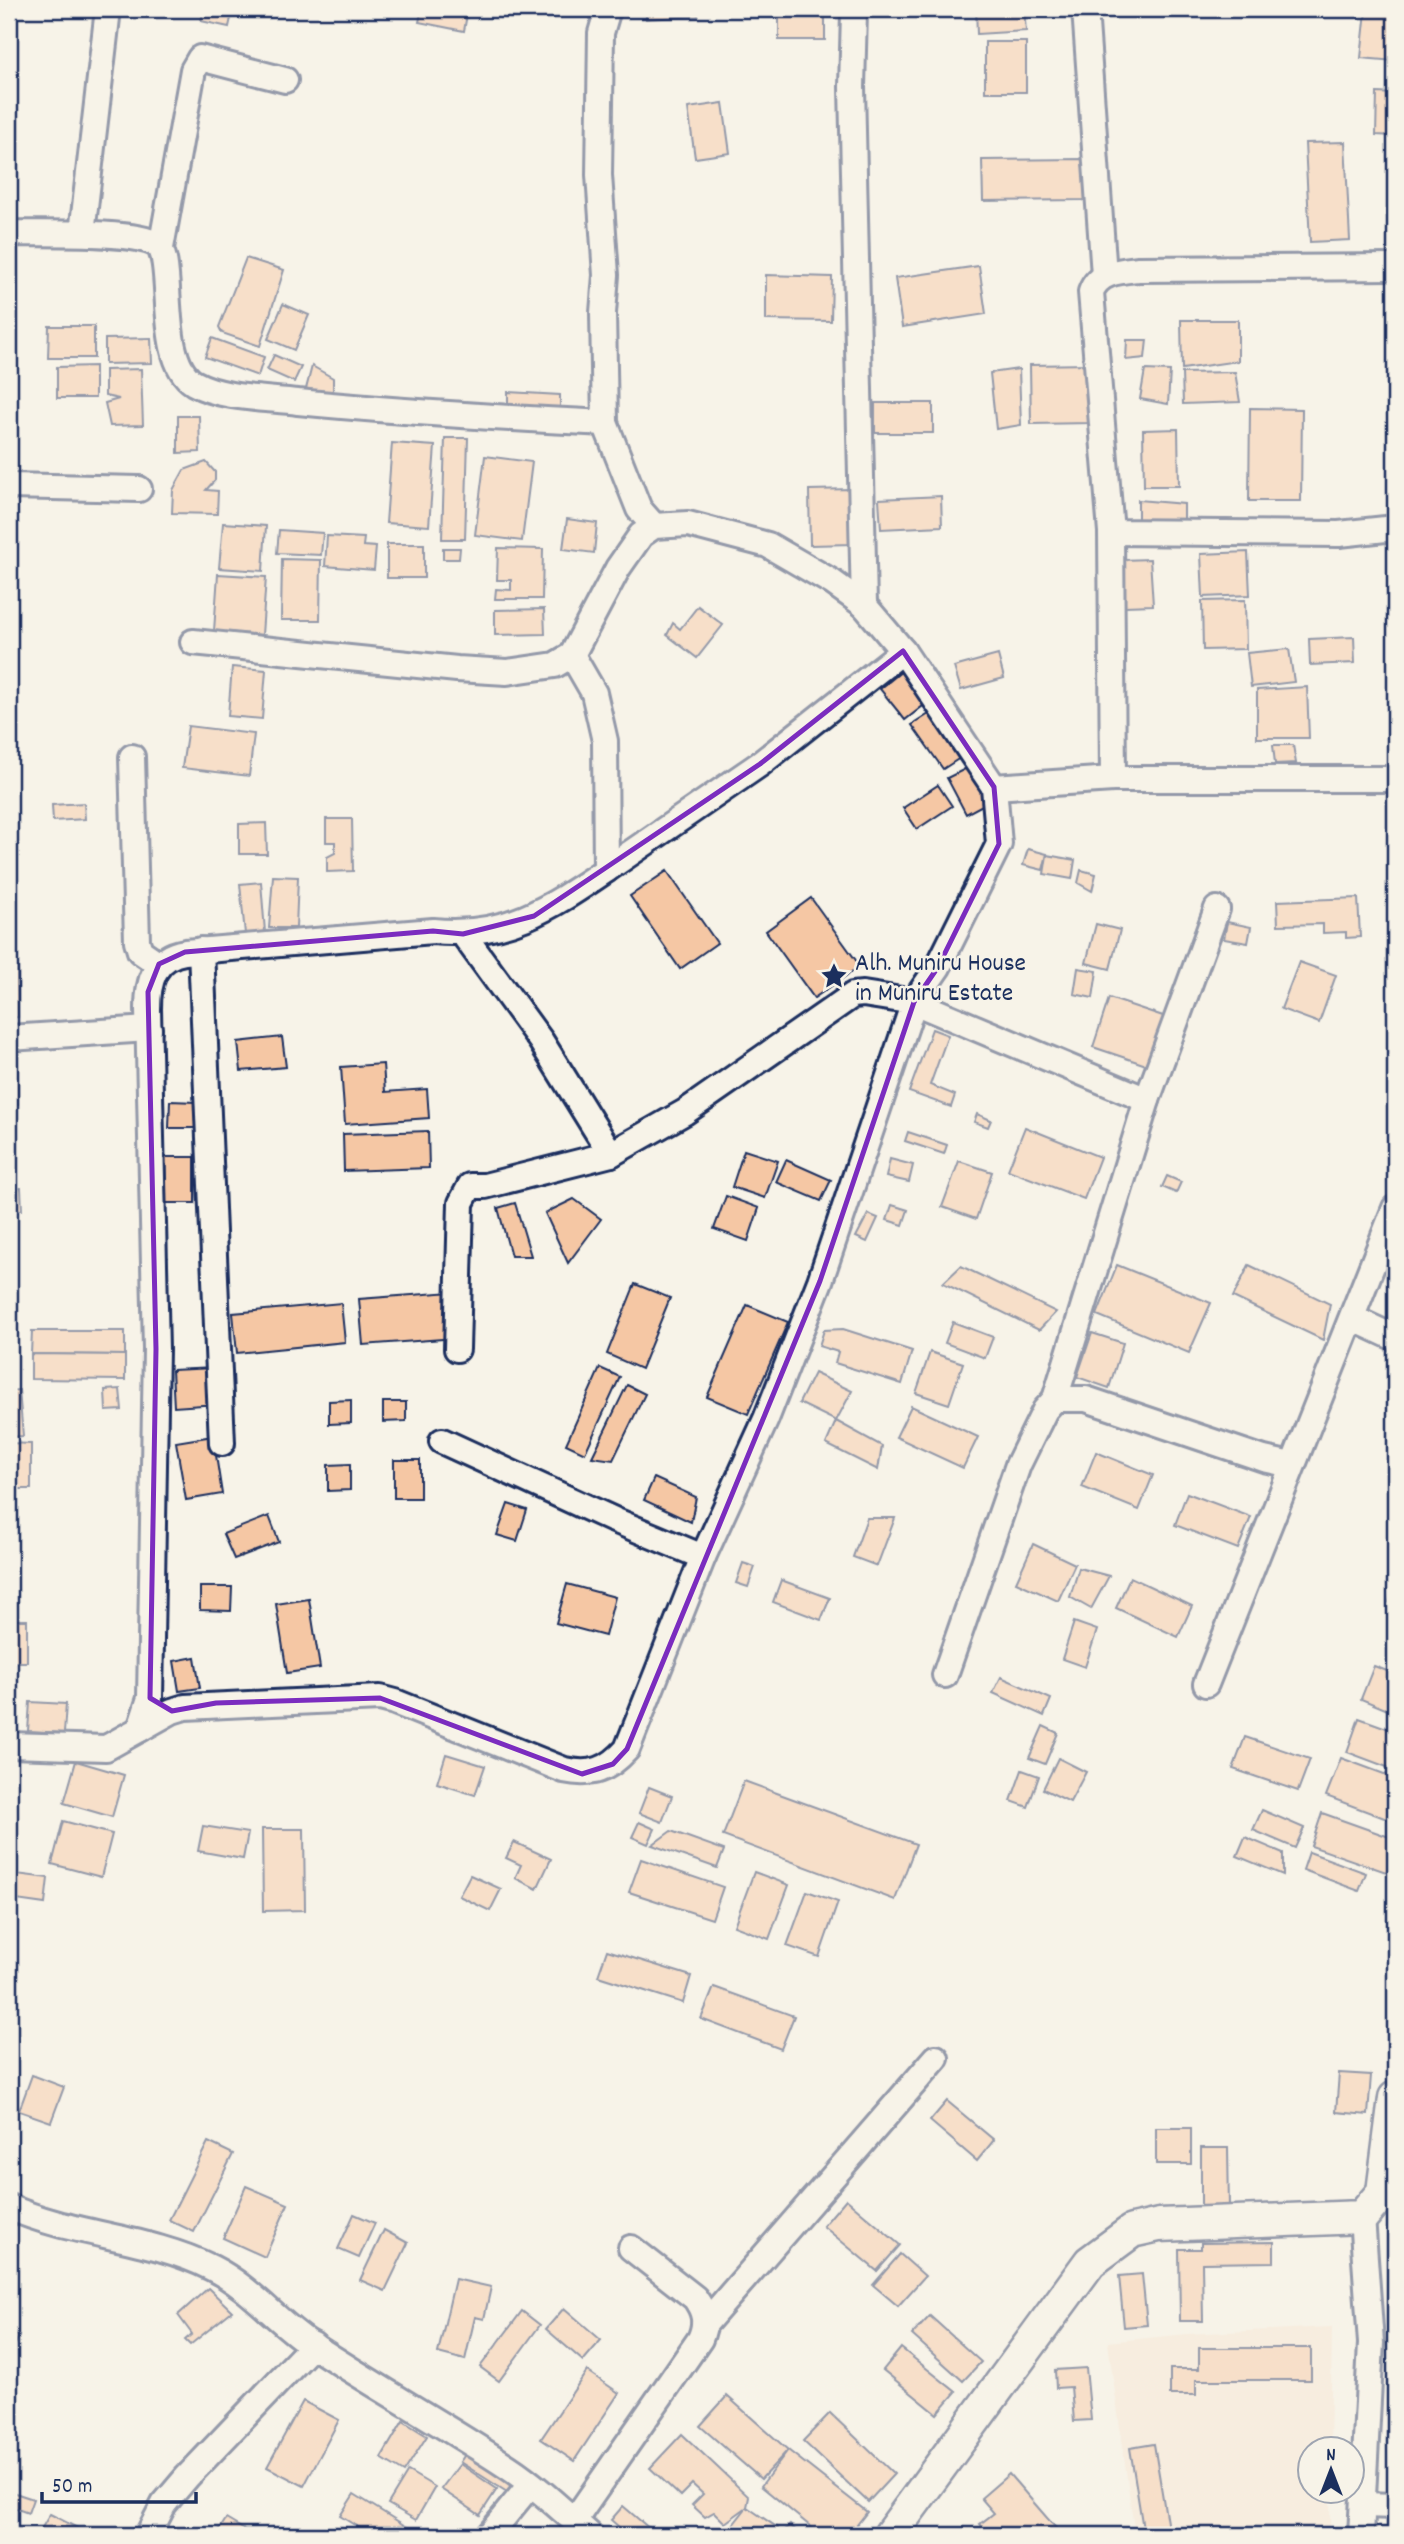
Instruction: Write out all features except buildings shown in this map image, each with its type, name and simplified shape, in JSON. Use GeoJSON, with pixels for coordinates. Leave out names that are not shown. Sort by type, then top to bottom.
{"type":"FeatureCollection","features":[{"type":"Feature","properties":{"kind":"street"},"geometry":{"type":"LineString","coordinates":[[82,233],[108,9]]}},
{"type":"Feature","properties":{"kind":"street"},"geometry":{"type":"LineString","coordinates":[[608,9],[601,33],[599,175],[606,275],[603,313],[605,423],[639,509],[654,526]]}},
{"type":"Feature","properties":{"kind":"street"},"geometry":{"type":"LineString","coordinates":[[1086,9],[1104,275]]}},
{"type":"Feature","properties":{"kind":"street"},"geometry":{"type":"LineString","coordinates":[[852,10],[864,605]]}},
{"type":"Feature","properties":{"kind":"street"},"geometry":{"type":"LineString","coordinates":[[285,80],[200,58],[194,70],[161,248],[167,312],[178,362],[194,383],[226,393],[405,414],[605,423]]}},
{"type":"Feature","properties":{"kind":"street"},"geometry":{"type":"LineString","coordinates":[[9,233],[82,233],[154,242],[161,248]]}},
{"type":"Feature","properties":{"kind":"street"},"geometry":{"type":"LineString","coordinates":[[1113,779],[1111,532],[1091,292],[1095,282],[1104,275],[1138,269],[1395,267]]}},
{"type":"Feature","properties":{"kind":"street"},"geometry":{"type":"LineString","coordinates":[[9,486],[139,489]]}},
{"type":"Feature","properties":{"kind":"street"},"geometry":{"type":"LineString","coordinates":[[9,1745],[106,1748],[172,1711],[216,1703],[380,1698],[564,1770],[582,1774],[600,1771],[613,1764],[627,1749],[703,1557],[766,1419],[820,1281],[914,1002],[938,967],[999,844],[995,787],[903,651],[864,605],[832,582],[768,545],[688,524],[654,526],[641,535],[618,568],[572,655],[555,665],[507,672],[194,642]]}},
{"type":"Feature","properties":{"kind":"street"},"geometry":{"type":"LineString","coordinates":[[1111,532],[1339,534],[1395,528]]}},
{"type":"Feature","properties":{"kind":"street"},"geometry":{"type":"LineString","coordinates":[[140,1730],[150,1698],[156,1349],[148,992],[159,964],[170,954],[201,950],[420,932],[463,934],[509,925],[534,916],[760,764],[903,651]]}},
{"type":"Feature","properties":{"kind":"street"},"geometry":{"type":"LineString","coordinates":[[572,655],[594,693],[604,741],[606,870]]}},
{"type":"Feature","properties":{"kind":"street"},"geometry":{"type":"LineString","coordinates":[[132,757],[137,941],[140,951],[159,964]]}},
{"type":"Feature","properties":{"kind":"street"},"geometry":{"type":"LineString","coordinates":[[995,787],[1113,779],[1395,779]]}},
{"type":"Feature","properties":{"kind":"street"},"geometry":{"type":"LineString","coordinates":[[945,1675],[1018,1465],[1045,1409],[1055,1399],[1147,1100],[1217,909]]}},
{"type":"Feature","properties":{"kind":"street"},"geometry":{"type":"LineString","coordinates":[[463,934],[541,1041],[611,1154]]}},
{"type":"Feature","properties":{"kind":"street"},"geometry":{"type":"LineString","coordinates":[[201,950],[222,1443]]}},
{"type":"Feature","properties":{"kind":"street"},"geometry":{"type":"LineString","coordinates":[[457,1349],[461,1203],[470,1186],[485,1186],[611,1154],[685,1112],[853,996],[863,994],[914,1002],[1147,1100]]}},
{"type":"Feature","properties":{"kind":"street"},"geometry":{"type":"LineString","coordinates":[[9,1038],[149,1029]]}},
{"type":"Feature","properties":{"kind":"street"},"geometry":{"type":"LineString","coordinates":[[1206,1684],[1395,1208]]}},
{"type":"Feature","properties":{"kind":"street"},"geometry":{"type":"LineString","coordinates":[[1352,1318],[1395,1338]]}},
{"type":"Feature","properties":{"kind":"street"},"geometry":{"type":"LineString","coordinates":[[1055,1399],[1067,1396],[1086,1399],[1264,1459],[1291,1465]]}},
{"type":"Feature","properties":{"kind":"street"},"geometry":{"type":"LineString","coordinates":[[442,1441],[614,1520],[703,1557]]}},
{"type":"Feature","properties":{"kind":"street"},"geometry":{"type":"LineString","coordinates":[[150,1698],[172,1711]]}},
{"type":"Feature","properties":{"kind":"street"},"geometry":{"type":"LineString","coordinates":[[9,2207],[55,2226],[157,2247],[211,2267],[243,2286],[313,2345],[392,2397],[510,2468],[582,2528],[700,2339],[705,2324],[936,2058]]}},
{"type":"Feature","properties":{"kind":"street"},"geometry":{"type":"LineString","coordinates":[[1366,2459],[1371,2343],[1362,2217],[1383,2192],[1395,2098]]}},
{"type":"Feature","properties":{"kind":"street"},"geometry":{"type":"LineString","coordinates":[[890,2535],[1062,2298],[1090,2262],[1114,2242],[1132,2231],[1159,2225],[1362,2217]]}},
{"type":"Feature","properties":{"kind":"street"},"geometry":{"type":"LineString","coordinates":[[631,2248],[695,2298],[702,2309],[705,2324]]}},
{"type":"Feature","properties":{"kind":"street"},"geometry":{"type":"LineString","coordinates":[[148,2535],[164,2504],[187,2477],[313,2345]]}},
{"type":"Feature","properties":{"kind":"street"},"geometry":{"type":"LineString","coordinates":[[489,2535],[530,2485]]}},
{"type":"Feature","properties":{"kind":"street"},"geometry":{"type":"LineString","coordinates":[[1366,2505],[1395,2506]]}},
{"type":"Feature","properties":{"kind":"street"},"geometry":{"type":"LineString","coordinates":[[1361,2535],[1364,2506]]}},
{"type":"Feature","properties":{"kind":"highlighted area"},"geometry":{"type":"Polygon","coordinates":[[[903,651],[994,787],[999,844],[938,967],[914,1002],[820,1281],[627,1749],[613,1764],[582,1774],[380,1698],[216,1703],[172,1711],[150,1698],[156,1349],[148,992],[159,964],[185,952],[433,931],[463,934],[534,916],[760,764],[903,651]]]}},
{"type":"Feature","properties":{"kind":"shaded area"},"geometry":{"type":"Polygon","coordinates":[[[1332,2327],[1330,2436],[1296,2436],[1296,2506],[1330,2506],[1330,2535],[1135,2535],[1108,2342],[1188,2334],[1332,2327]]]}},
{"type":"Feature","properties":{"kind":"place","name":"Alh. Muniru House in Muniru Estate"},"geometry":{"type":"Point","coordinates":[834,976]}}]}
